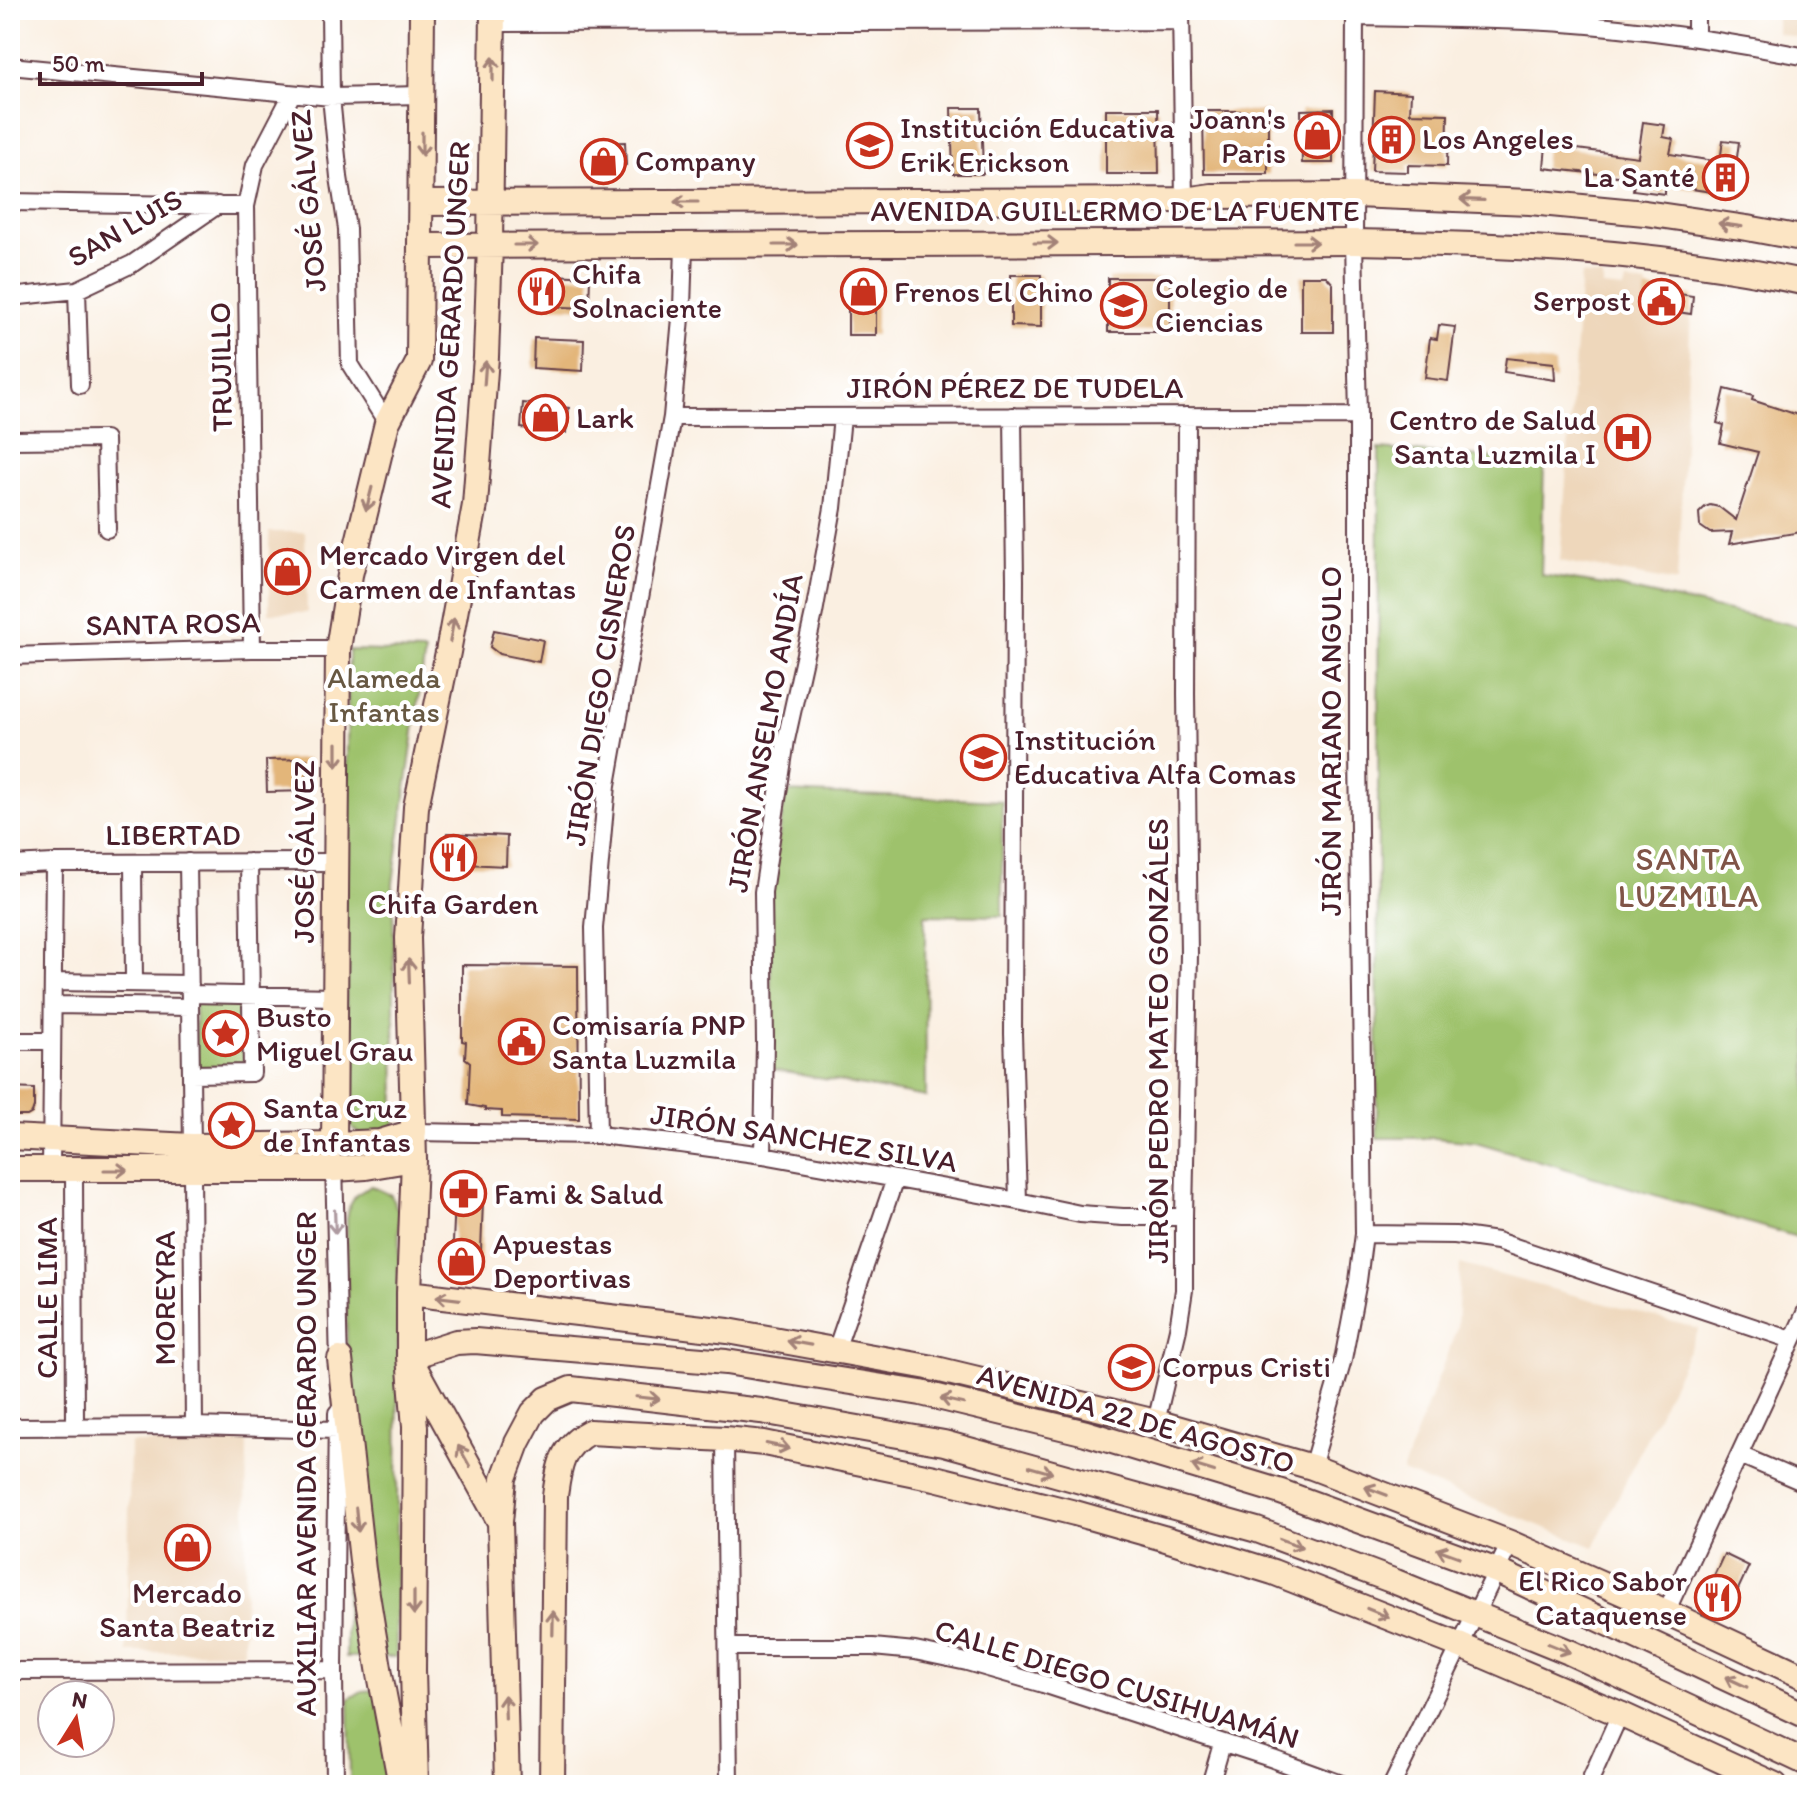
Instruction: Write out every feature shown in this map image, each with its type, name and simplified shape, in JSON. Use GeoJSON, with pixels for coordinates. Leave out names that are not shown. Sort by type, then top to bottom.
{"type":"FeatureCollection","features":[{"type":"Feature","properties":{"kind":"main road"},"geometry":{"type":"LineString","coordinates":[[420,246],[422,10]]}},
{"type":"Feature","properties":{"kind":"main road","name":"AVENIDA GERARDO UNGER"},"geometry":{"type":"LineString","coordinates":[[416,1785],[413,1670],[415,1427],[409,1357],[414,1132],[408,938],[416,807],[475,505],[486,357],[493,16]]}},
{"type":"Feature","properties":{"kind":"main road","name":"AVENIDA GUILLERMO DE LA FUENTE"},"geometry":{"type":"LineString","coordinates":[[421,203],[1184,200],[1212,196],[1354,195],[1530,202],[1631,211],[1807,239]]}},
{"type":"Feature","properties":{"kind":"main road","name":"AVENIDA GUILLERMO DE LA FUENTE"},"geometry":{"type":"LineString","coordinates":[[420,246],[1480,244],[1587,251],[1807,283]]}},
{"type":"Feature","properties":{"kind":"main road","name":"JOSÉ GÁLVEZ"},"geometry":{"type":"LineString","coordinates":[[334,1144],[338,649],[350,575],[387,423],[419,361],[420,246]]}},
{"type":"Feature","properties":{"kind":"main road"},"geometry":{"type":"LineString","coordinates":[[10,1169],[63,1170],[380,1142],[414,1132]]}},
{"type":"Feature","properties":{"kind":"main road"},"geometry":{"type":"LineString","coordinates":[[10,1137],[51,1138],[192,1158],[334,1169],[414,1159]]}},
{"type":"Feature","properties":{"kind":"main road","name":"AVENIDA 22 DE AGOSTO"},"geometry":{"type":"LineString","coordinates":[[409,1293],[728,1331],[928,1367],[1156,1422],[1312,1467],[1510,1543],[1807,1678]]}},
{"type":"Feature","properties":{"kind":"main road"},"geometry":{"type":"LineString","coordinates":[[543,1309],[670,1357]]}},
{"type":"Feature","properties":{"kind":"main road","name":"AVENIDA 22 DE AGOSTO"},"geometry":{"type":"LineString","coordinates":[[409,1357],[456,1342],[475,1341],[726,1362],[921,1393],[1086,1433],[1281,1492],[1497,1571],[1807,1716]]}},
{"type":"Feature","properties":{"kind":"main road","name":"AVENIDA GERARDO UNGER"},"geometry":{"type":"LineString","coordinates":[[409,1357],[500,1522],[507,1785]]}},
{"type":"Feature","properties":{"kind":"main road"},"geometry":{"type":"LineString","coordinates":[[340,1359],[363,1570],[401,1785]]}},
{"type":"Feature","properties":{"kind":"main road"},"geometry":{"type":"LineString","coordinates":[[500,1522],[504,1478],[533,1413],[547,1399],[571,1389],[761,1411],[944,1443],[1257,1530],[1569,1652],[1807,1763]]}},
{"type":"Feature","properties":{"kind":"main road"},"geometry":{"type":"LineString","coordinates":[[552,1785],[555,1496],[560,1462],[575,1440],[589,1432],[764,1443],[935,1478],[1075,1513],[1273,1572],[1461,1646],[1775,1785]]}},
{"type":"Feature","properties":{"kind":"street","name":"JOSÉ GÁLVEZ"},"geometry":{"type":"LineString","coordinates":[[330,10],[331,97],[347,229],[350,364],[387,423]]}},
{"type":"Feature","properties":{"kind":"street"},"geometry":{"type":"LineString","coordinates":[[1696,10],[1696,38]]}},
{"type":"Feature","properties":{"kind":"street"},"geometry":{"type":"LineString","coordinates":[[1355,14],[1529,16],[1696,38],[1807,57]]}},
{"type":"Feature","properties":{"kind":"street","name":"JIRÓN MARIANO ANGULO"},"geometry":{"type":"LineString","coordinates":[[1312,1467],[1343,1360],[1364,1234],[1354,242],[1355,14]]}},
{"type":"Feature","properties":{"kind":"street"},"geometry":{"type":"LineString","coordinates":[[493,16],[1181,16],[1184,200]]}},
{"type":"Feature","properties":{"kind":"street"},"geometry":{"type":"LineString","coordinates":[[10,66],[331,97],[422,95]]}},
{"type":"Feature","properties":{"kind":"street","name":"TRUJILLO"},"geometry":{"type":"LineString","coordinates":[[252,649],[246,206],[255,165],[292,94]]}},
{"type":"Feature","properties":{"kind":"street"},"geometry":{"type":"LineString","coordinates":[[10,202],[246,206]]}},
{"type":"Feature","properties":{"kind":"street","name":"SAN LUIS"},"geometry":{"type":"LineString","coordinates":[[10,297],[77,290],[132,264],[218,205]]}},
{"type":"Feature","properties":{"kind":"street","name":"JIRÓN DIEGO CISNEROS"},"geometry":{"type":"LineString","coordinates":[[598,1135],[594,928],[607,785],[672,417],[684,246]]}},
{"type":"Feature","properties":{"kind":"street"},"geometry":{"type":"LineString","coordinates":[[77,290],[80,385]]}},
{"type":"Feature","properties":{"kind":"street"},"geometry":{"type":"LineString","coordinates":[[1013,416],[1013,1034],[1018,1201]]}},
{"type":"Feature","properties":{"kind":"street","name":"JIRÓN PEDRO MATEO GONZÁLES"},"geometry":{"type":"LineString","coordinates":[[1156,1422],[1184,1290],[1189,954],[1187,416]]}},
{"type":"Feature","properties":{"kind":"street","name":"JIRÓN PÉREZ DE TUDELA"},"geometry":{"type":"LineString","coordinates":[[672,417],[1358,416]]}},
{"type":"Feature","properties":{"kind":"street","name":"JIRÓN ANSELMO ANDÍA"},"geometry":{"type":"LineString","coordinates":[[763,1155],[763,892],[786,740],[833,508],[842,417]]}},
{"type":"Feature","properties":{"kind":"street"},"geometry":{"type":"LineString","coordinates":[[10,440],[105,439],[107,529]]}},
{"type":"Feature","properties":{"kind":"street","name":"SANTA ROSA"},"geometry":{"type":"LineString","coordinates":[[10,656],[338,649]]}},
{"type":"Feature","properties":{"kind":"street","name":"MOREYRA"},"geometry":{"type":"LineString","coordinates":[[188,862],[194,1426]]}},
{"type":"Feature","properties":{"kind":"street"},"geometry":{"type":"LineString","coordinates":[[191,1074],[252,1073],[249,862]]}},
{"type":"Feature","properties":{"kind":"street","name":"LIBERTAD"},"geometry":{"type":"LineString","coordinates":[[10,865],[336,862]]}},
{"type":"Feature","properties":{"kind":"street","name":"CALLE LIMA"},"geometry":{"type":"LineString","coordinates":[[54,863],[51,1138],[63,1170],[75,1426]]}},
{"type":"Feature","properties":{"kind":"street"},"geometry":{"type":"LineString","coordinates":[[133,863],[134,983]]}},
{"type":"Feature","properties":{"kind":"street"},"geometry":{"type":"LineString","coordinates":[[53,982],[134,983],[190,995]]}},
{"type":"Feature","properties":{"kind":"street"},"geometry":{"type":"LineString","coordinates":[[53,1005],[190,995],[335,997]]}},
{"type":"Feature","properties":{"kind":"street"},"geometry":{"type":"LineString","coordinates":[[10,1041],[52,1041]]}},
{"type":"Feature","properties":{"kind":"street","name":"JIRÓN SANCHEZ SILVA"},"geometry":{"type":"LineString","coordinates":[[414,1132],[598,1135],[681,1144],[763,1155],[1080,1214],[1184,1217]]}},
{"type":"Feature","properties":{"kind":"street","name":"AUXILIAR AVENIDA GERARDO UNGER"},"geometry":{"type":"LineString","coordinates":[[334,1144],[340,1359],[336,1430],[335,1785]]}},
{"type":"Feature","properties":{"kind":"street"},"geometry":{"type":"LineString","coordinates":[[836,1350],[895,1179]]}},
{"type":"Feature","properties":{"kind":"street"},"geometry":{"type":"LineString","coordinates":[[1364,1234],[1455,1235],[1497,1241],[1792,1340]]}},
{"type":"Feature","properties":{"kind":"street"},"geometry":{"type":"LineString","coordinates":[[1666,1612],[1807,1309]]}},
{"type":"Feature","properties":{"kind":"street"},"geometry":{"type":"LineString","coordinates":[[10,1427],[194,1426],[336,1430]]}},
{"type":"Feature","properties":{"kind":"street"},"geometry":{"type":"LineString","coordinates":[[725,1439],[729,1785]]}},
{"type":"Feature","properties":{"kind":"street"},"geometry":{"type":"LineString","coordinates":[[1740,1455],[1807,1484]]}},
{"type":"Feature","properties":{"kind":"street"},"geometry":{"type":"LineString","coordinates":[[1392,1785],[1510,1543]]}},
{"type":"Feature","properties":{"kind":"street","name":"CALLE DIEGO CUSIHUAMÁN"},"geometry":{"type":"LineString","coordinates":[[728,1647],[873,1647],[915,1651],[967,1662],[1273,1759],[1344,1785]]}},
{"type":"Feature","properties":{"kind":"street"},"geometry":{"type":"LineString","coordinates":[[10,1671],[334,1670]]}},
{"type":"Feature","properties":{"kind":"street"},"geometry":{"type":"LineString","coordinates":[[1588,1785],[1620,1714]]}},
{"type":"Feature","properties":{"kind":"street"},"geometry":{"type":"LineString","coordinates":[[1210,1785],[1222,1744]]}},
{"type":"Feature","properties":{"kind":"shaded area"},"geometry":{"type":"Polygon","coordinates":[[[1777,10],[1807,10],[1807,40],[1777,33],[1777,10]]]}},
{"type":"Feature","properties":{"kind":"shaded area","name":"Centro de Salud Santa Luzmila I"},"geometry":{"type":"Polygon","coordinates":[[[1581,274],[1603,277],[1603,287],[1624,289],[1626,282],[1647,285],[1644,307],[1691,313],[1677,582],[1560,561],[1581,274]]]}},
{"type":"Feature","properties":{"kind":"shaded area","name":"Mercado Virgen del Carmen de Infantas"},"geometry":{"type":"Polygon","coordinates":[[[269,532],[305,532],[307,613],[269,613],[269,532]]]}},
{"type":"Feature","properties":{"kind":"shaded area"},"geometry":{"type":"Polygon","coordinates":[[[1460,1264],[1699,1329],[1594,1547],[1402,1472],[1457,1328],[1460,1264]]]}},
{"type":"Feature","properties":{"kind":"shaded area","name":"Mercado Santa Beatriz"},"geometry":{"type":"Polygon","coordinates":[[[247,1442],[244,1652],[127,1652],[130,1443],[247,1442]]]}},
{"type":"Feature","properties":{"kind":"green space"},"geometry":{"type":"Polygon","coordinates":[[[1379,449],[1544,462],[1541,575],[1617,587],[1807,628],[1807,1240],[1476,1142],[1377,1138],[1379,449]]]}},
{"type":"Feature","properties":{"kind":"green space","name":"Alameda Infantas"},"geometry":{"type":"Polygon","coordinates":[[[349,650],[425,652],[393,883],[395,1126],[372,1142],[348,1125],[344,903],[349,650]]]}},
{"type":"Feature","properties":{"kind":"green space"},"geometry":{"type":"Polygon","coordinates":[[[786,792],[1002,801],[1002,916],[925,915],[926,1097],[772,1070],[770,893],[786,792]]]}},
{"type":"Feature","properties":{"kind":"green space"},"geometry":{"type":"Polygon","coordinates":[[[195,1002],[251,1002],[252,1073],[196,1074],[195,1002]]]}},
{"type":"Feature","properties":{"kind":"green space"},"geometry":{"type":"Polygon","coordinates":[[[371,1186],[391,1195],[399,1213],[396,1657],[346,1657],[347,1211],[356,1195],[371,1186]]]}},
{"type":"Feature","properties":{"kind":"green space"},"geometry":{"type":"Polygon","coordinates":[[[377,1690],[393,1785],[350,1785],[349,1699],[362,1691],[377,1690]]]}},
{"type":"Feature","properties":{"kind":"building"},"geometry":{"type":"Polygon","coordinates":[[[1375,91],[1411,93],[1410,113],[1448,114],[1447,166],[1408,165],[1408,172],[1372,171],[1375,91]]]}},
{"type":"Feature","properties":{"kind":"building"},"geometry":{"type":"Polygon","coordinates":[[[951,108],[981,108],[983,174],[953,174],[951,108]]]}},
{"type":"Feature","properties":{"kind":"building"},"geometry":{"type":"Polygon","coordinates":[[[1106,109],[1158,109],[1159,174],[1106,174],[1106,109]]]}},
{"type":"Feature","properties":{"kind":"building","name":"Joann's Paris"},"geometry":{"type":"Polygon","coordinates":[[[1333,109],[1333,163],[1302,163],[1301,110],[1333,109]]]}},
{"type":"Feature","properties":{"kind":"building"},"geometry":{"type":"Polygon","coordinates":[[[1203,111],[1268,111],[1268,174],[1204,174],[1203,111]]]}},
{"type":"Feature","properties":{"kind":"building"},"geometry":{"type":"Polygon","coordinates":[[[1643,122],[1665,125],[1663,137],[1673,139],[1670,154],[1720,162],[1723,140],[1739,142],[1732,195],[1665,185],[1665,194],[1633,190],[1635,178],[1544,168],[1546,145],[1638,157],[1643,122]]]}},
{"type":"Feature","properties":{"kind":"building"},"geometry":{"type":"Polygon","coordinates":[[[625,142],[626,165],[595,166],[595,143],[625,142]]]}},
{"type":"Feature","properties":{"kind":"building"},"geometry":{"type":"Polygon","coordinates":[[[535,274],[590,277],[589,308],[534,306],[535,274]]]}},
{"type":"Feature","properties":{"kind":"building"},"geometry":{"type":"Polygon","coordinates":[[[1011,275],[1041,275],[1041,327],[1011,326],[1011,275]]]}},
{"type":"Feature","properties":{"kind":"building"},"geometry":{"type":"Polygon","coordinates":[[[848,276],[876,276],[876,335],[848,335],[848,276]]]}},
{"type":"Feature","properties":{"kind":"building"},"geometry":{"type":"Polygon","coordinates":[[[1301,276],[1326,276],[1333,284],[1333,332],[1301,332],[1301,276]]]}},
{"type":"Feature","properties":{"kind":"building"},"geometry":{"type":"Polygon","coordinates":[[[1108,278],[1170,278],[1170,332],[1108,332],[1108,278]]]}},
{"type":"Feature","properties":{"kind":"building"},"geometry":{"type":"Polygon","coordinates":[[[1646,289],[1693,296],[1691,314],[1644,307],[1646,289]]]}},
{"type":"Feature","properties":{"kind":"building"},"geometry":{"type":"Polygon","coordinates":[[[1439,325],[1455,327],[1448,381],[1425,378],[1430,338],[1437,339],[1439,325]]]}},
{"type":"Feature","properties":{"kind":"building"},"geometry":{"type":"Polygon","coordinates":[[[534,338],[584,340],[583,371],[533,368],[534,338]]]}},
{"type":"Feature","properties":{"kind":"building"},"geometry":{"type":"Polygon","coordinates":[[[1506,358],[1554,363],[1555,380],[1504,372],[1506,358]]]}},
{"type":"Feature","properties":{"kind":"building"},"geometry":{"type":"Polygon","coordinates":[[[1725,389],[1753,396],[1752,400],[1807,418],[1807,531],[1729,544],[1732,532],[1710,533],[1700,526],[1699,513],[1710,505],[1719,507],[1736,520],[1758,452],[1720,443],[1724,425],[1717,423],[1725,389]]]}},
{"type":"Feature","properties":{"kind":"building","name":"Lark"},"geometry":{"type":"Polygon","coordinates":[[[523,403],[569,408],[566,433],[521,428],[523,403]]]}},
{"type":"Feature","properties":{"kind":"building"},"geometry":{"type":"Polygon","coordinates":[[[494,630],[543,640],[539,662],[499,654],[490,647],[494,630]]]}},
{"type":"Feature","properties":{"kind":"building"},"geometry":{"type":"Polygon","coordinates":[[[307,759],[308,791],[267,792],[266,760],[307,759]]]}},
{"type":"Feature","properties":{"kind":"building"},"geometry":{"type":"Polygon","coordinates":[[[447,833],[507,836],[506,866],[445,863],[447,833]]]}},
{"type":"Feature","properties":{"kind":"building","name":"Comisaría PNP Santa Luzmila"},"geometry":{"type":"Polygon","coordinates":[[[462,965],[578,966],[579,1119],[502,1117],[502,1111],[468,1105],[470,1062],[465,1058],[466,1042],[462,1041],[462,965]]]}},
{"type":"Feature","properties":{"kind":"building"},"geometry":{"type":"Polygon","coordinates":[[[10,1088],[34,1089],[32,1113],[10,1116],[10,1088]]]}},
{"type":"Feature","properties":{"kind":"building"},"geometry":{"type":"Polygon","coordinates":[[[456,1177],[484,1178],[480,1274],[464,1273],[452,1264],[456,1177]]]}},
{"type":"Feature","properties":{"kind":"building","name":"Corpus Cristi"},"geometry":{"type":"Polygon","coordinates":[[[1121,1356],[1144,1361],[1141,1378],[1117,1372],[1121,1356]]]}},
{"type":"Feature","properties":{"kind":"building"},"geometry":{"type":"Polygon","coordinates":[[[1724,1554],[1749,1566],[1728,1611],[1708,1602],[1705,1595],[1724,1554]]]}},
{"type":"Feature","properties":{"kind":"place","name":"Joann's Paris"},"geometry":{"type":"Point","coordinates":[1317,136]}},
{"type":"Feature","properties":{"kind":"place","name":"Los Angeles"},"geometry":{"type":"Point","coordinates":[1391,139]}},
{"type":"Feature","properties":{"kind":"place","name":"Institución Educativa Erik Erickson"},"geometry":{"type":"Point","coordinates":[869,145]}},
{"type":"Feature","properties":{"kind":"place","name":"Company"},"geometry":{"type":"Point","coordinates":[604,161]}},
{"type":"Feature","properties":{"kind":"place","name":"La Santé"},"geometry":{"type":"Point","coordinates":[1726,177]}},
{"type":"Feature","properties":{"kind":"place","name":"Chifa Solnaciente"},"geometry":{"type":"Point","coordinates":[541,291]}},
{"type":"Feature","properties":{"kind":"place","name":"Frenos El Chino"},"geometry":{"type":"Point","coordinates":[863,292]}},
{"type":"Feature","properties":{"kind":"place","name":"Serpost"},"geometry":{"type":"Point","coordinates":[1662,301]}},
{"type":"Feature","properties":{"kind":"place","name":"Colegio de Ciencias"},"geometry":{"type":"Point","coordinates":[1124,305]}},
{"type":"Feature","properties":{"kind":"place","name":"Lark"},"geometry":{"type":"Point","coordinates":[545,418]}},
{"type":"Feature","properties":{"kind":"place","name":"Centro de Salud Santa Luzmila I"},"geometry":{"type":"Point","coordinates":[1627,437]}},
{"type":"Feature","properties":{"kind":"place","name":"Mercado Virgen del Carmen de Infantas"},"geometry":{"type":"Point","coordinates":[288,572]}},
{"type":"Feature","properties":{"kind":"place","name":"Institución Educativa Alfa Comas"},"geometry":{"type":"Point","coordinates":[983,757]}},
{"type":"Feature","properties":{"kind":"place","name":"Chifa Garden"},"geometry":{"type":"Point","coordinates":[453,858]}},
{"type":"Feature","properties":{"kind":"place","name":"Busto Miguel Grau"},"geometry":{"type":"Point","coordinates":[225,1034]}},
{"type":"Feature","properties":{"kind":"place","name":"Comisaría PNP Santa Luzmila"},"geometry":{"type":"Point","coordinates":[521,1042]}},
{"type":"Feature","properties":{"kind":"place","name":"Santa Cruz de Infantas"},"geometry":{"type":"Point","coordinates":[232,1125]}},
{"type":"Feature","properties":{"kind":"place","name":"Fami & Salud"},"geometry":{"type":"Point","coordinates":[463,1194]}},
{"type":"Feature","properties":{"kind":"place","name":"Apuestas Deportivas"},"geometry":{"type":"Point","coordinates":[462,1261]}},
{"type":"Feature","properties":{"kind":"place","name":"Corpus Cristi"},"geometry":{"type":"Point","coordinates":[1131,1367]}},
{"type":"Feature","properties":{"kind":"place","name":"Mercado Santa Beatriz"},"geometry":{"type":"Point","coordinates":[187,1547]}},
{"type":"Feature","properties":{"kind":"place","name":"El Rico Sabor Cataquense"},"geometry":{"type":"Point","coordinates":[1718,1598]}},
{"type":"Feature","properties":{"kind":"district","name":"SANTA LUZMILA"},"geometry":{"type":"Point","coordinates":[1689,878]}}]}
